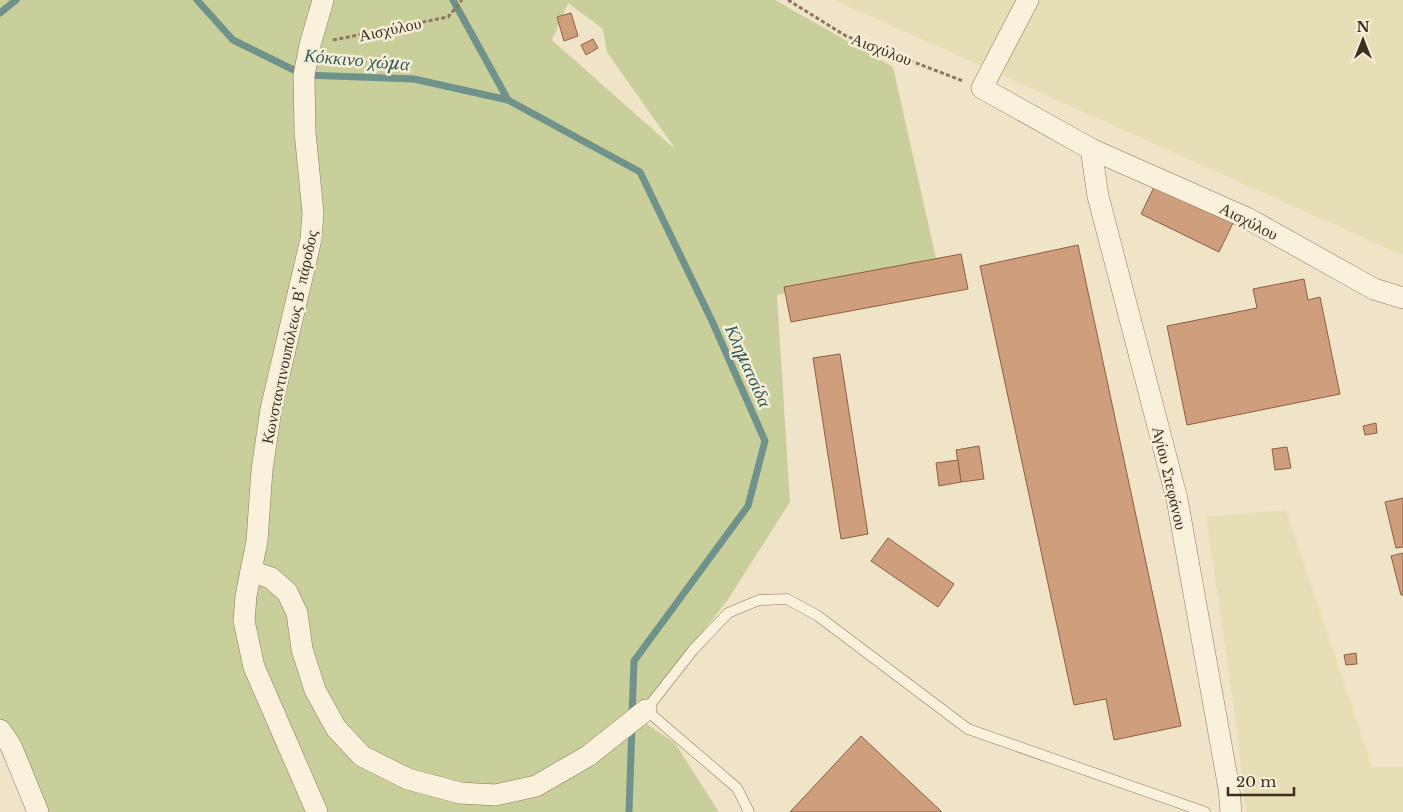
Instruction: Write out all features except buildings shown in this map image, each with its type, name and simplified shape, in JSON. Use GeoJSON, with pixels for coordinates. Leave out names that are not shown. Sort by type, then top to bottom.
{"type":"FeatureCollection","features":[{"type":"Feature","properties":{"kind":"street","name":"Κωνσταντινουπόλεως Β' πάροδος"},"geometry":{"type":"LineString","coordinates":[[317,812],[254,667],[244,621],[246,596],[257,541],[262,470],[271,409],[311,239],[313,213],[305,132],[304,75],[310,45],[323,0]]}},
{"type":"Feature","properties":{"kind":"street"},"geometry":{"type":"LineString","coordinates":[[982,88],[1028,0]]}},
{"type":"Feature","properties":{"kind":"street","name":"Αισχύλου"},"geometry":{"type":"LineString","coordinates":[[982,88],[1091,149],[1247,218],[1374,289],[1402,296]]}},
{"type":"Feature","properties":{"kind":"street","name":"Αγίου Στεφάνου"},"geometry":{"type":"LineString","coordinates":[[1091,149],[1098,196],[1177,499],[1227,779],[1231,812]]}},
{"type":"Feature","properties":{"kind":"street"},"geometry":{"type":"LineString","coordinates":[[251,571],[271,578],[287,592],[297,612],[302,649],[315,690],[336,728],[362,756],[408,779],[460,793],[495,795],[536,786],[588,756],[646,710]]}},
{"type":"Feature","properties":{"kind":"street"},"geometry":{"type":"LineString","coordinates":[[0,730],[11,746],[38,812]]}},
{"type":"Feature","properties":{"kind":"lane"},"geometry":{"type":"LineString","coordinates":[[749,812],[737,788],[646,710],[693,650],[728,612],[760,600],[787,599],[818,616],[968,729],[1205,812]]}},
{"type":"Feature","properties":{"kind":"path","name":"Αισχύλου"},"geometry":{"type":"LineString","coordinates":[[310,45],[448,17],[462,0]]}},
{"type":"Feature","properties":{"kind":"path","name":"Αισχύλου"},"geometry":{"type":"LineString","coordinates":[[788,0],[846,36],[982,88]]}},
{"type":"Feature","properties":{"kind":"shaded area"},"geometry":{"type":"Polygon","coordinates":[[[834,0],[1403,0],[1403,254],[1402,255],[834,0]]]}},
{"type":"Feature","properties":{"kind":"shaded area"},"geometry":{"type":"Polygon","coordinates":[[[1286,510],[1372,767],[1403,767],[1403,812],[1246,812],[1237,729],[1206,517],[1286,510]]]}},
{"type":"Feature","properties":{"kind":"green space"},"geometry":{"type":"Polygon","coordinates":[[[0,0],[775,0],[893,67],[936,258],[777,295],[790,502],[727,601],[635,716],[675,743],[719,812],[48,812],[0,732],[0,0]],[[568,3],[552,40],[676,150],[607,52],[603,29],[568,3]]]}},
{"type":"Feature","properties":{"kind":"waterway","name":"Κόκκινο χώμα"},"geometry":{"type":"LineString","coordinates":[[0,13],[16,0]]}},
{"type":"Feature","properties":{"kind":"waterway","name":"Κόκκινο χώμα"},"geometry":{"type":"LineString","coordinates":[[197,0],[233,40],[304,75],[414,79],[508,100]]}},
{"type":"Feature","properties":{"kind":"waterway","name":"Κληματσίδα"},"geometry":{"type":"LineString","coordinates":[[453,0],[508,100],[640,172],[712,321],[765,441],[748,506],[634,661],[632,715]]}},
{"type":"Feature","properties":{"kind":"waterway","name":"Κληματσίδα"},"geometry":{"type":"LineString","coordinates":[[629,812],[632,725]]}}]}
